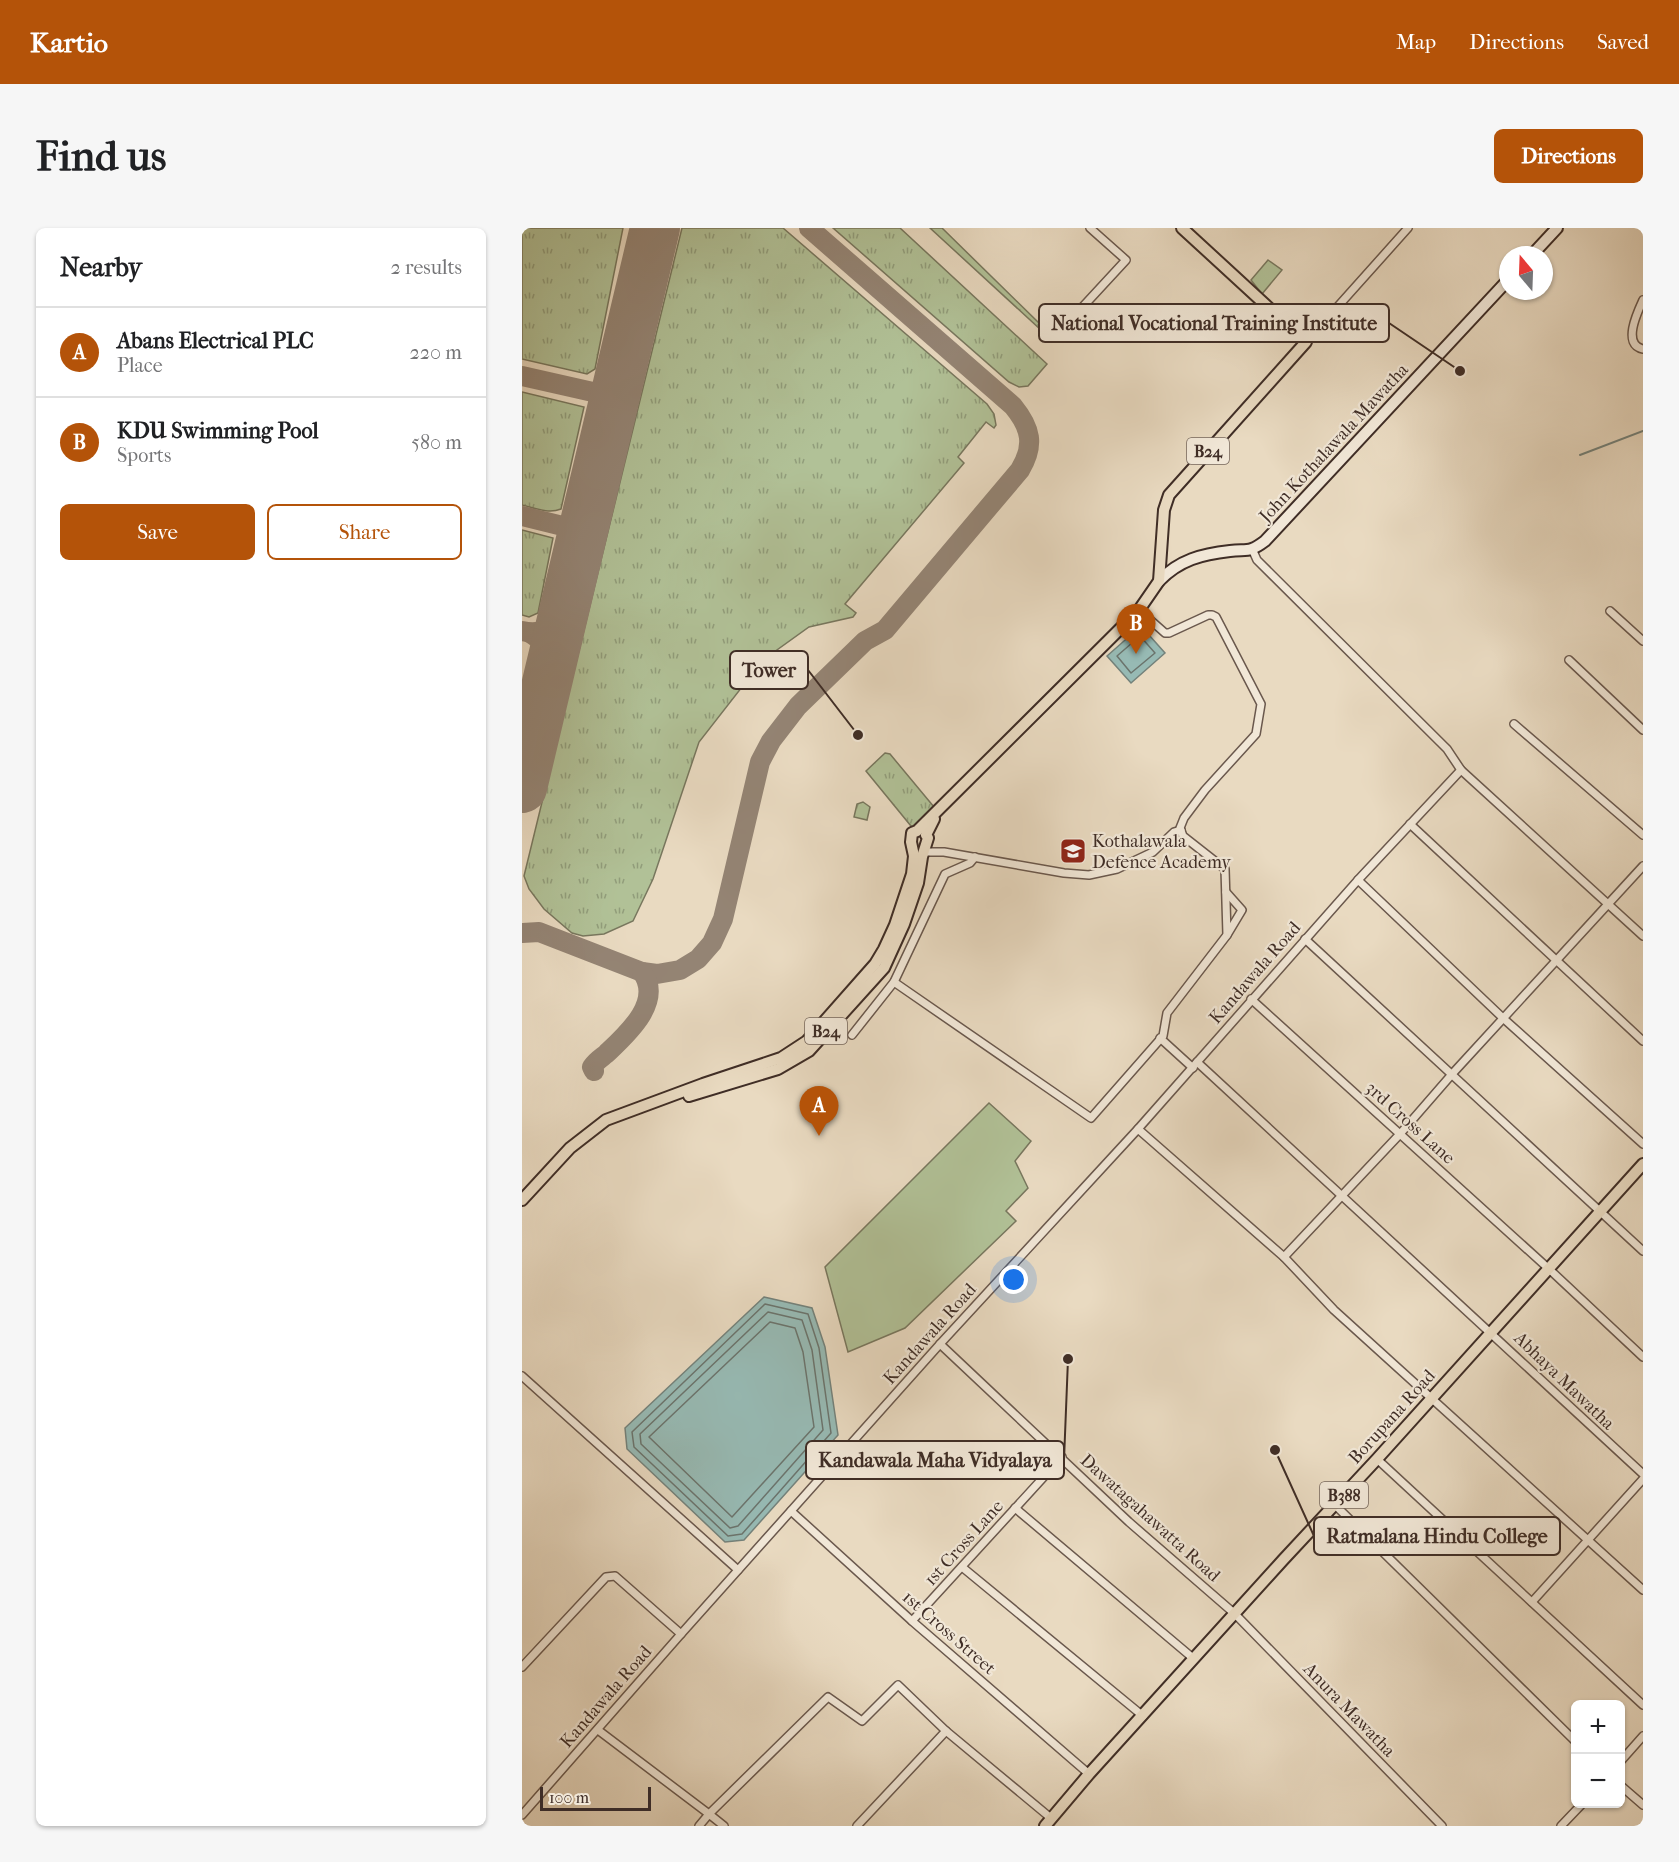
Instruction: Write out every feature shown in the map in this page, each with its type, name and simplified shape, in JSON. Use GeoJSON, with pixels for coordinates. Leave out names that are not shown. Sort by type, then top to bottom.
{"type":"FeatureCollection","features":[{"type":"Feature","properties":{"kind":"main road"},"geometry":{"type":"LineString","coordinates":[[1182,228],[1306,342]]}},
{"type":"Feature","properties":{"kind":"main road","name":"B24"},"geometry":{"type":"LineString","coordinates":[[1159,581],[1164,510],[1169,495],[1306,342]]}},
{"type":"Feature","properties":{"kind":"main road"},"geometry":{"type":"LineString","coordinates":[[924,834],[941,808],[1139,610],[1159,581]]}},
{"type":"Feature","properties":{"kind":"main road","name":"B24"},"geometry":{"type":"LineString","coordinates":[[522,1200],[553,1164],[606,1120],[781,1058],[807,1041],[876,964],[884,949],[920,855],[924,834],[912,833],[911,842],[920,855]]}},
{"type":"Feature","properties":{"kind":"main road","name":"Borupana Road"},"geometry":{"type":"LineString","coordinates":[[1049,1822],[1089,1774],[1492,1333],[1643,1164]]}},
{"type":"Feature","properties":{"kind":"street"},"geometry":{"type":"LineString","coordinates":[[1077,313],[1126,260],[1090,228]]}},
{"type":"Feature","properties":{"kind":"street"},"geometry":{"type":"LineString","coordinates":[[1306,342],[1408,228]]}},
{"type":"Feature","properties":{"kind":"street"},"geometry":{"type":"LineString","coordinates":[[1540,246],[1557,228]]}},
{"type":"Feature","properties":{"kind":"street","name":"John Kothalawala Mawatha"},"geometry":{"type":"LineString","coordinates":[[1253,550],[1499,290]]}},
{"type":"Feature","properties":{"kind":"street"},"geometry":{"type":"LineString","coordinates":[[1642,304],[1634,325],[1632,342],[1643,349]]}},
{"type":"Feature","properties":{"kind":"street"},"geometry":{"type":"LineString","coordinates":[[1159,581],[1174,567],[1193,558],[1220,552],[1253,550],[1257,560],[1447,749],[1461,770],[1643,936]]}},
{"type":"Feature","properties":{"kind":"street"},"geometry":{"type":"LineString","coordinates":[[1139,610],[1165,633],[1208,615],[1216,617],[1261,704],[1256,734],[1191,808],[1180,830]]}},
{"type":"Feature","properties":{"kind":"street"},"geometry":{"type":"LineString","coordinates":[[1610,611],[1643,641]]}},
{"type":"Feature","properties":{"kind":"street"},"geometry":{"type":"LineString","coordinates":[[1569,660],[1643,730]]}},
{"type":"Feature","properties":{"kind":"street"},"geometry":{"type":"LineString","coordinates":[[1514,724],[1643,835]]}},
{"type":"Feature","properties":{"kind":"street","name":"Kandawala Road"},"geometry":{"type":"LineString","coordinates":[[522,1815],[940,1344],[1138,1129],[1358,880],[1461,770]]}},
{"type":"Feature","properties":{"kind":"street"},"geometry":{"type":"LineString","coordinates":[[1410,824],[1643,1041]]}},
{"type":"Feature","properties":{"kind":"street"},"geometry":{"type":"LineString","coordinates":[[920,855],[944,852],[1077,875],[1103,873],[1153,852],[1174,832],[1180,830]]}},
{"type":"Feature","properties":{"kind":"street"},"geometry":{"type":"LineString","coordinates":[[1180,830],[1186,839],[1225,869],[1227,935]]}},
{"type":"Feature","properties":{"kind":"street"},"geometry":{"type":"LineString","coordinates":[[924,834],[933,845],[944,852]]}},
{"type":"Feature","properties":{"kind":"street"},"geometry":{"type":"LineString","coordinates":[[852,1035],[894,982],[945,874],[970,863],[975,857]]}},
{"type":"Feature","properties":{"kind":"street"},"geometry":{"type":"LineString","coordinates":[[1284,1257],[1400,1134],[1643,866]]}},
{"type":"Feature","properties":{"kind":"street"},"geometry":{"type":"LineString","coordinates":[[1358,880],[1504,1019],[1643,1144]]}},
{"type":"Feature","properties":{"kind":"street"},"geometry":{"type":"LineString","coordinates":[[894,982],[1091,1118],[1164,1033],[1167,1013],[1227,935],[1242,910],[1226,892]]}},
{"type":"Feature","properties":{"kind":"street"},"geometry":{"type":"LineString","coordinates":[[1305,939],[1453,1073],[1643,1251]]}},
{"type":"Feature","properties":{"kind":"street","name":"3rd Cross Lane"},"geometry":{"type":"LineString","coordinates":[[1251,999],[1643,1357]]}},
{"type":"Feature","properties":{"kind":"street","name":"Abhaya Mawatha"},"geometry":{"type":"LineString","coordinates":[[1160,1038],[1195,1065],[1341,1195],[1643,1474]]}},
{"type":"Feature","properties":{"kind":"street"},"geometry":{"type":"LineString","coordinates":[[1138,1129],[1284,1257],[1334,1310],[1643,1590]]}},
{"type":"Feature","properties":{"kind":"street","name":"Dawatagahawatta Road"},"geometry":{"type":"LineString","coordinates":[[940,1344],[1129,1522],[1235,1614]]}},
{"type":"Feature","properties":{"kind":"street"},"geometry":{"type":"LineString","coordinates":[[522,1376],[738,1570]]}},
{"type":"Feature","properties":{"kind":"street","name":"1st Cross Lane"},"geometry":{"type":"LineString","coordinates":[[912,1621],[1062,1457]]}},
{"type":"Feature","properties":{"kind":"street"},"geometry":{"type":"LineString","coordinates":[[1377,1459],[1643,1705]]}},
{"type":"Feature","properties":{"kind":"street"},"geometry":{"type":"LineString","coordinates":[[1532,1602],[1643,1479]]}},
{"type":"Feature","properties":{"kind":"street"},"geometry":{"type":"LineString","coordinates":[[1335,1505],[1571,1738]]}},
{"type":"Feature","properties":{"kind":"street"},"geometry":{"type":"LineString","coordinates":[[1015,1509],[1194,1659]]}},
{"type":"Feature","properties":{"kind":"street","name":"1st Cross Street"},"geometry":{"type":"LineString","coordinates":[[791,1511],[912,1621],[1089,1774]]}},
{"type":"Feature","properties":{"kind":"street"},"geometry":{"type":"LineString","coordinates":[[962,1567],[1143,1716]]}},
{"type":"Feature","properties":{"kind":"street"},"geometry":{"type":"LineString","coordinates":[[522,1667],[606,1577],[611,1575],[615,1575],[681,1634]]}},
{"type":"Feature","properties":{"kind":"street","name":"Anura Mawatha"},"geometry":{"type":"LineString","coordinates":[[1235,1614],[1442,1826]]}},
{"type":"Feature","properties":{"kind":"street"},"geometry":{"type":"LineString","coordinates":[[699,1826],[828,1697],[861,1721],[898,1685],[946,1731],[1049,1822]]}},
{"type":"Feature","properties":{"kind":"street"},"geometry":{"type":"LineString","coordinates":[[598,1730],[724,1826]]}},
{"type":"Feature","properties":{"kind":"street"},"geometry":{"type":"LineString","coordinates":[[857,1826],[946,1731]]}},
{"type":"Feature","properties":{"kind":"street"},"geometry":{"type":"LineString","coordinates":[[1625,1756],[1643,1736]]}},
{"type":"Feature","properties":{"kind":"street"},"geometry":{"type":"LineString","coordinates":[[1625,1789],[1643,1805]]}},
{"type":"Feature","properties":{"kind":"street"},"geometry":{"type":"LineString","coordinates":[[1561,1826],[1577,1808]]}},
{"type":"Feature","properties":{"kind":"green space"},"geometry":{"type":"Polygon","coordinates":[[[522,228],[623,228],[595,369],[587,374],[522,359],[522,228]]]}},
{"type":"Feature","properties":{"kind":"green space"},"geometry":{"type":"Polygon","coordinates":[[[682,228],[783,228],[987,404],[994,414],[996,425],[994,428],[986,422],[958,457],[964,463],[845,604],[856,613],[853,617],[809,627],[763,660],[699,742],[653,879],[633,921],[604,934],[583,936],[572,933],[544,909],[529,889],[524,876],[682,228]]]}},
{"type":"Feature","properties":{"kind":"green space"},"geometry":{"type":"Polygon","coordinates":[[[833,228],[900,228],[1047,364],[1028,386],[1019,387],[1009,382],[833,228]]]}},
{"type":"Feature","properties":{"kind":"green space"},"geometry":{"type":"Polygon","coordinates":[[[930,228],[942,228],[1044,328],[1041,330],[930,228]]]}},
{"type":"Feature","properties":{"kind":"green space"},"geometry":{"type":"Polygon","coordinates":[[[1268,260],[1282,270],[1262,294],[1251,280],[1268,260]]]}},
{"type":"Feature","properties":{"kind":"green space"},"geometry":{"type":"Polygon","coordinates":[[[522,392],[584,407],[561,509],[546,511],[522,505],[522,392]]]}},
{"type":"Feature","properties":{"kind":"green space"},"geometry":{"type":"Polygon","coordinates":[[[522,530],[553,538],[538,613],[529,617],[522,615],[522,530]]]}},
{"type":"Feature","properties":{"kind":"green space"},"geometry":{"type":"Polygon","coordinates":[[[885,753],[890,754],[934,807],[914,827],[866,771],[885,753]]]}},
{"type":"Feature","properties":{"kind":"green space"},"geometry":{"type":"Polygon","coordinates":[[[863,802],[870,807],[867,820],[854,817],[857,804],[863,802]]]}},
{"type":"Feature","properties":{"kind":"green space"},"geometry":{"type":"Polygon","coordinates":[[[989,1103],[1031,1141],[1015,1161],[1028,1188],[1006,1211],[1016,1221],[905,1328],[848,1352],[825,1267],[989,1103]]]}},
{"type":"Feature","properties":{"kind":"water"},"geometry":{"type":"Polygon","coordinates":[[[1141,626],[1165,653],[1131,683],[1107,656],[1141,626]]]}},
{"type":"Feature","properties":{"kind":"water"},"geometry":{"type":"Polygon","coordinates":[[[764,1297],[812,1308],[825,1347],[838,1435],[744,1540],[725,1542],[627,1449],[625,1428],[764,1297]]]}},
{"type":"Feature","properties":{"kind":"waterway"},"geometry":{"type":"LineString","coordinates":[[1580,455],[1643,431]]}},
{"type":"Feature","properties":{"kind":"taxiway"},"geometry":{"type":"LineString","coordinates":[[522,933],[539,932],[642,972],[657,974],[680,970],[698,959],[712,943],[723,919],[760,762],[771,741],[798,706],[865,641],[885,630],[1020,470],[1025,461],[1029,437],[1024,422],[1013,406],[809,228]]}},
{"type":"Feature","properties":{"kind":"taxiway"},"geometry":{"type":"LineString","coordinates":[[522,376],[615,397]]}},
{"type":"Feature","properties":{"kind":"taxiway"},"geometry":{"type":"LineString","coordinates":[[522,516],[583,531]]}},
{"type":"Feature","properties":{"kind":"taxiway"},"geometry":{"type":"LineString","coordinates":[[522,631],[536,632],[547,629],[564,610]]}},
{"type":"Feature","properties":{"kind":"taxiway"},"geometry":{"type":"LineString","coordinates":[[530,633],[540,640],[546,649],[550,671]]}},
{"type":"Feature","properties":{"kind":"taxiway"},"geometry":{"type":"LineString","coordinates":[[594,1071],[592,1067],[632,1028],[646,1006],[648,983],[642,972]]}},
{"type":"Feature","properties":{"kind":"runway"},"geometry":{"type":"LineString","coordinates":[[522,788],[655,228]]}},
{"type":"Feature","properties":{"kind":"place","name":"National Vocational Training Institute"},"geometry":{"type":"Point","coordinates":[1460,371]}},
{"type":"Feature","properties":{"kind":"place","name":"KDU Swimming Pool"},"geometry":{"type":"Point","coordinates":[1136,654]}},
{"type":"Feature","properties":{"kind":"place","name":"Tower"},"geometry":{"type":"Point","coordinates":[858,735]}},
{"type":"Feature","properties":{"kind":"place","name":"Kothalawala Defence Academy"},"geometry":{"type":"Point","coordinates":[1073,851]}},
{"type":"Feature","properties":{"kind":"place","name":"Abans Electrical PLC"},"geometry":{"type":"Point","coordinates":[819,1136]}},
{"type":"Feature","properties":{"kind":"place","name":"Kandawala Maha Vidyalaya"},"geometry":{"type":"Point","coordinates":[1068,1359]}},
{"type":"Feature","properties":{"kind":"place","name":"Ratmalana Hindu College"},"geometry":{"type":"Point","coordinates":[1275,1450]}}]}
